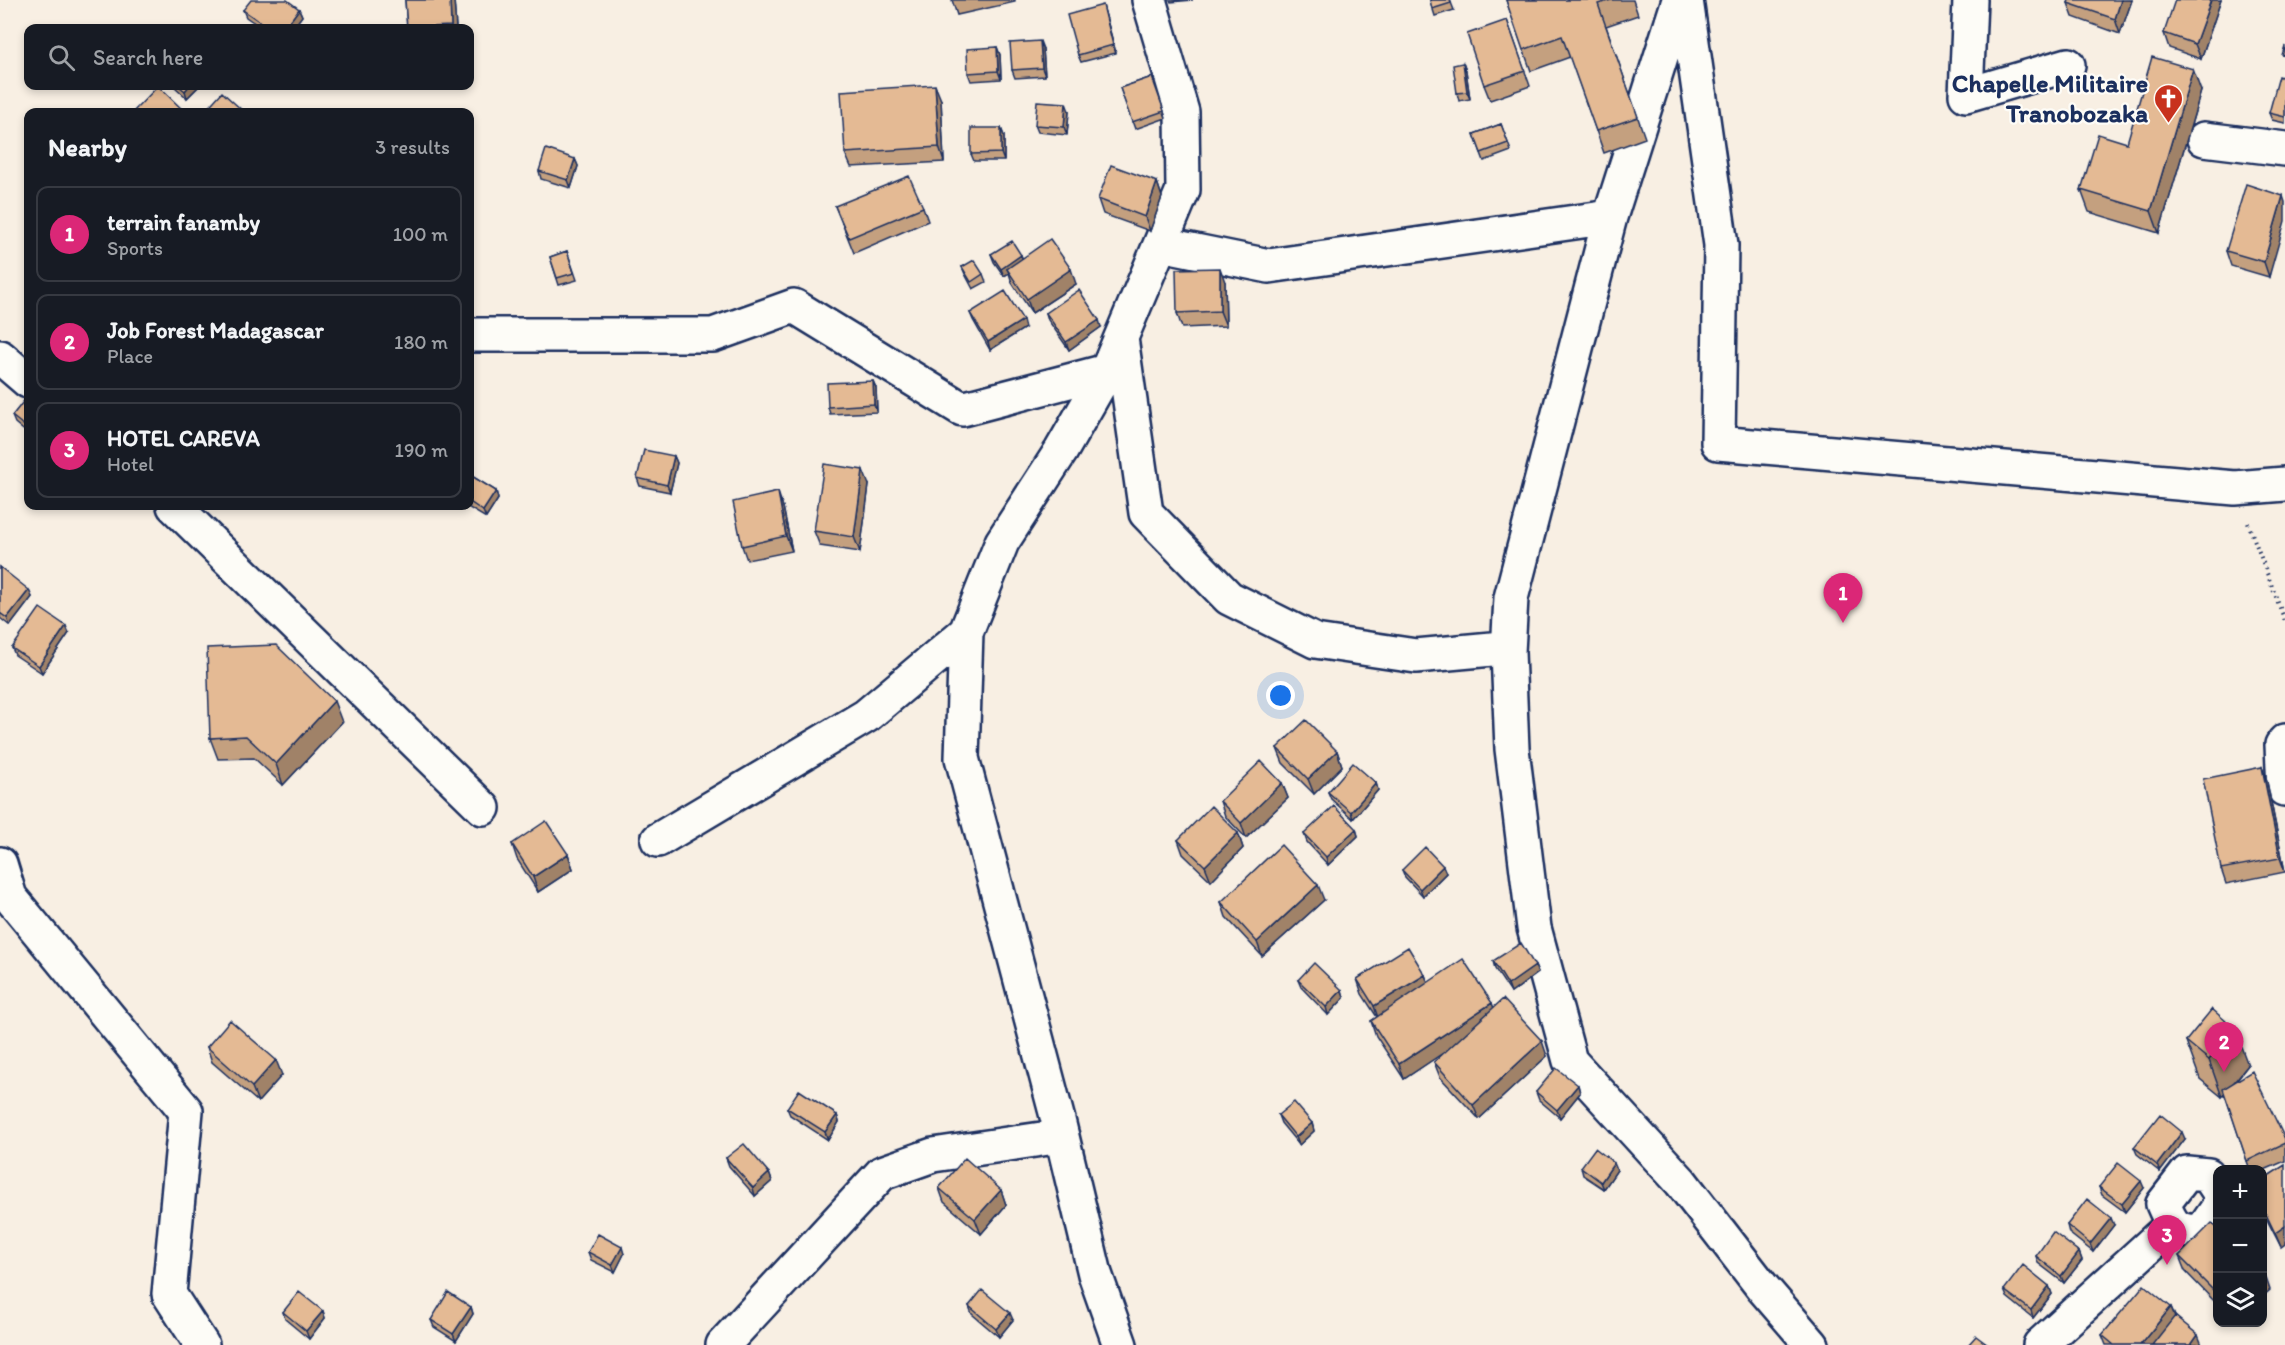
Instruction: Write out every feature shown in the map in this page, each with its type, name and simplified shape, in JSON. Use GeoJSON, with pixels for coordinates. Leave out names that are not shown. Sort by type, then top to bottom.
{"type":"FeatureCollection","features":[{"type":"Feature","properties":{"kind":"street"},"geometry":{"type":"LineString","coordinates":[[1120,1345],[1095,1274],[1062,1136],[962,758],[966,632],[1002,542],[1061,451],[1107,371],[1183,189],[1182,112],[1149,0]]}},
{"type":"Feature","properties":{"kind":"street"},"geometry":{"type":"LineString","coordinates":[[1679,0],[1610,217],[1511,598],[1508,652],[1512,749],[1534,928],[1570,1061],[1681,1182],[1763,1288],[1812,1345]]}},
{"type":"Feature","properties":{"kind":"street"},"geometry":{"type":"LineString","coordinates":[[1686,0],[1720,245],[1718,443],[2235,488],[2285,484]]}},
{"type":"Feature","properties":{"kind":"street"},"geometry":{"type":"LineString","coordinates":[[1970,0],[1966,95],[2068,65]]}},
{"type":"Feature","properties":{"kind":"street"},"geometry":{"type":"LineString","coordinates":[[2204,139],[2285,149]]}},
{"type":"Feature","properties":{"kind":"street"},"geometry":{"type":"LineString","coordinates":[[1161,244],[1269,266],[1610,217]]}},
{"type":"Feature","properties":{"kind":"street"},"geometry":{"type":"LineString","coordinates":[[474,335],[713,335],[794,306],[962,409],[1107,371]]}},
{"type":"Feature","properties":{"kind":"street"},"geometry":{"type":"LineString","coordinates":[[1121,338],[1146,513],[1229,598],[1315,640],[1416,656],[1492,649],[1508,652]]}},
{"type":"Feature","properties":{"kind":"street"},"geometry":{"type":"LineString","coordinates":[[0,357],[24,378]]}},
{"type":"Feature","properties":{"kind":"street"},"geometry":{"type":"LineString","coordinates":[[178,510],[483,808]]}},
{"type":"Feature","properties":{"kind":"street"},"geometry":{"type":"LineString","coordinates":[[658,840],[866,716],[966,632]]}},
{"type":"Feature","properties":{"kind":"street"},"geometry":{"type":"LineString","coordinates":[[2284,789],[2282,745],[2285,741]]}},
{"type":"Feature","properties":{"kind":"street"},"geometry":{"type":"LineString","coordinates":[[0,864],[10,897],[186,1111],[169,1294],[202,1345]]}},
{"type":"Feature","properties":{"kind":"street"},"geometry":{"type":"LineString","coordinates":[[723,1345],[882,1173],[933,1155],[1062,1136]]}},
{"type":"Feature","properties":{"kind":"street"},"geometry":{"type":"LineString","coordinates":[[2213,1183],[2208,1175],[2187,1173],[2163,1204],[2172,1225],[2186,1232],[2202,1231],[2213,1214]]}},
{"type":"Feature","properties":{"kind":"street"},"geometry":{"type":"LineString","coordinates":[[2040,1345],[2172,1225]]}},
{"type":"Feature","properties":{"kind":"path"},"geometry":{"type":"LineString","coordinates":[[2235,488],[2285,621]]}},
{"type":"Feature","properties":{"kind":"building"},"geometry":{"type":"Polygon","coordinates":[[[251,0],[287,0],[299,9],[288,24],[263,24],[243,10],[251,0]]]}},
{"type":"Feature","properties":{"kind":"building"},"geometry":{"type":"Polygon","coordinates":[[[405,0],[450,0],[451,24],[407,24],[405,0]]]}},
{"type":"Feature","properties":{"kind":"building"},"geometry":{"type":"Polygon","coordinates":[[[1430,0],[1450,0],[1451,3],[1432,9],[1430,0]]]}},
{"type":"Feature","properties":{"kind":"building"},"geometry":{"type":"Polygon","coordinates":[[[1506,0],[1611,0],[1598,4],[1638,117],[1596,131],[1562,36],[1523,50],[1506,0]]]}},
{"type":"Feature","properties":{"kind":"building"},"geometry":{"type":"Polygon","coordinates":[[[2069,0],[2121,0],[2115,19],[2068,3],[2069,0]]]}},
{"type":"Feature","properties":{"kind":"building"},"geometry":{"type":"Polygon","coordinates":[[[2175,0],[2211,0],[2195,44],[2164,33],[2175,0]]]}},
{"type":"Feature","properties":{"kind":"building"},"geometry":{"type":"Polygon","coordinates":[[[1103,5],[1113,45],[1078,55],[1067,15],[1103,5]]]}},
{"type":"Feature","properties":{"kind":"building"},"geometry":{"type":"Polygon","coordinates":[[[1507,20],[1525,71],[1484,85],[1467,34],[1507,20]]]}},
{"type":"Feature","properties":{"kind":"building"},"geometry":{"type":"Polygon","coordinates":[[[1040,41],[1042,68],[1012,70],[1010,43],[1040,41]]]}},
{"type":"Feature","properties":{"kind":"building"},"geometry":{"type":"Polygon","coordinates":[[[997,47],[998,71],[968,73],[967,49],[997,47]]]}},
{"type":"Feature","properties":{"kind":"building","name":"Chapelle Militaire Tranobozaka"},"geometry":{"type":"Polygon","coordinates":[[[2152,57],[2193,69],[2151,211],[2081,190],[2098,134],[2127,143],[2152,57]]]}},
{"type":"Feature","properties":{"kind":"building"},"geometry":{"type":"Polygon","coordinates":[[[1463,63],[1467,92],[1457,93],[1453,65],[1463,63]]]}},
{"type":"Feature","properties":{"kind":"building"},"geometry":{"type":"Polygon","coordinates":[[[2279,76],[2285,78],[2285,117],[2269,113],[2279,76]]]}},
{"type":"Feature","properties":{"kind":"building"},"geometry":{"type":"Polygon","coordinates":[[[1152,77],[1164,111],[1132,122],[1120,88],[1152,77]]]}},
{"type":"Feature","properties":{"kind":"building"},"geometry":{"type":"Polygon","coordinates":[[[935,85],[939,147],[845,153],[841,91],[935,85]]]}},
{"type":"Feature","properties":{"kind":"building"},"geometry":{"type":"Polygon","coordinates":[[[154,90],[162,90],[181,108],[137,108],[154,90]]]}},
{"type":"Feature","properties":{"kind":"building"},"geometry":{"type":"Polygon","coordinates":[[[222,92],[240,108],[208,108],[222,92]]]}},
{"type":"Feature","properties":{"kind":"building"},"geometry":{"type":"Polygon","coordinates":[[[1037,101],[1066,103],[1064,127],[1035,125],[1037,101]]]}},
{"type":"Feature","properties":{"kind":"building"},"geometry":{"type":"Polygon","coordinates":[[[1501,124],[1508,143],[1481,153],[1474,134],[1501,124]]]}},
{"type":"Feature","properties":{"kind":"building"},"geometry":{"type":"Polygon","coordinates":[[[971,128],[1001,128],[1001,153],[971,154],[971,128]]]}},
{"type":"Feature","properties":{"kind":"building"},"geometry":{"type":"Polygon","coordinates":[[[546,149],[575,159],[568,180],[539,171],[546,149]]]}},
{"type":"Feature","properties":{"kind":"building"},"geometry":{"type":"Polygon","coordinates":[[[1111,165],[1157,182],[1145,217],[1098,199],[1111,165]]]}},
{"type":"Feature","properties":{"kind":"building"},"geometry":{"type":"Polygon","coordinates":[[[909,176],[923,207],[849,238],[835,206],[909,176]]]}},
{"type":"Feature","properties":{"kind":"building"},"geometry":{"type":"Polygon","coordinates":[[[2246,184],[2283,196],[2264,262],[2226,251],[2246,184]]]}},
{"type":"Feature","properties":{"kind":"building"},"geometry":{"type":"Polygon","coordinates":[[[1050,239],[1071,269],[1027,299],[1007,269],[1050,239]]]}},
{"type":"Feature","properties":{"kind":"building"},"geometry":{"type":"Polygon","coordinates":[[[1012,241],[1021,255],[1001,269],[991,254],[1012,241]]]}},
{"type":"Feature","properties":{"kind":"building"},"geometry":{"type":"Polygon","coordinates":[[[567,251],[574,273],[557,278],[550,257],[567,251]]]}},
{"type":"Feature","properties":{"kind":"building"},"geometry":{"type":"Polygon","coordinates":[[[974,260],[983,274],[971,282],[962,267],[974,260]]]}},
{"type":"Feature","properties":{"kind":"building"},"geometry":{"type":"Polygon","coordinates":[[[1220,268],[1220,311],[1177,313],[1176,269],[1220,268]]]}},
{"type":"Feature","properties":{"kind":"building"},"geometry":{"type":"Polygon","coordinates":[[[1079,290],[1099,320],[1066,342],[1046,313],[1079,290]]]}},
{"type":"Feature","properties":{"kind":"building"},"geometry":{"type":"Polygon","coordinates":[[[1005,291],[1023,320],[988,342],[970,313],[1005,291]]]}},
{"type":"Feature","properties":{"kind":"building"},"geometry":{"type":"Polygon","coordinates":[[[873,381],[874,404],[828,407],[827,383],[873,381]]]}},
{"type":"Feature","properties":{"kind":"building"},"geometry":{"type":"Polygon","coordinates":[[[24,401],[24,426],[12,416],[24,401]]]}},
{"type":"Feature","properties":{"kind":"building"},"geometry":{"type":"Polygon","coordinates":[[[644,450],[674,456],[667,485],[637,478],[644,450]]]}},
{"type":"Feature","properties":{"kind":"building"},"geometry":{"type":"Polygon","coordinates":[[[824,464],[863,470],[854,537],[814,531],[824,464]]]}},
{"type":"Feature","properties":{"kind":"building"},"geometry":{"type":"Polygon","coordinates":[[[474,477],[496,491],[483,511],[474,505],[474,477]]]}},
{"type":"Feature","properties":{"kind":"building"},"geometry":{"type":"Polygon","coordinates":[[[778,492],[786,536],[742,546],[733,502],[778,492]]]}},
{"type":"Feature","properties":{"kind":"building"},"geometry":{"type":"Polygon","coordinates":[[[0,567],[29,590],[7,618],[0,613],[0,567]]]}},
{"type":"Feature","properties":{"kind":"building"},"geometry":{"type":"Polygon","coordinates":[[[40,608],[66,626],[39,666],[12,648],[40,608]]]}},
{"type":"Feature","properties":{"kind":"building"},"geometry":{"type":"Polygon","coordinates":[[[276,645],[334,701],[276,764],[246,736],[210,738],[207,648],[276,645]]]}},
{"type":"Feature","properties":{"kind":"building"},"geometry":{"type":"Polygon","coordinates":[[[1306,720],[1337,751],[1308,779],[1277,748],[1306,720]]]}},
{"type":"Feature","properties":{"kind":"building"},"geometry":{"type":"Polygon","coordinates":[[[1261,761],[1282,783],[1241,823],[1220,801],[1261,761]]]}},
{"type":"Feature","properties":{"kind":"building"},"geometry":{"type":"Polygon","coordinates":[[[1353,763],[1376,783],[1351,812],[1328,792],[1353,763]]]}},
{"type":"Feature","properties":{"kind":"building"},"geometry":{"type":"Polygon","coordinates":[[[2262,767],[2280,858],[2221,869],[2203,779],[2262,767]]]}},
{"type":"Feature","properties":{"kind":"building"},"geometry":{"type":"Polygon","coordinates":[[[1211,806],[1238,833],[1205,866],[1178,840],[1211,806]]]}},
{"type":"Feature","properties":{"kind":"building"},"geometry":{"type":"Polygon","coordinates":[[[1334,806],[1356,829],[1326,857],[1304,834],[1334,806]]]}},
{"type":"Feature","properties":{"kind":"building"},"geometry":{"type":"Polygon","coordinates":[[[546,821],[568,854],[533,877],[512,844],[546,821]]]}},
{"type":"Feature","properties":{"kind":"building"},"geometry":{"type":"Polygon","coordinates":[[[1281,845],[1318,885],[1257,942],[1221,902],[1281,845]]]}},
{"type":"Feature","properties":{"kind":"building"},"geometry":{"type":"Polygon","coordinates":[[[1425,847],[1443,866],[1420,889],[1402,870],[1425,847]]]}},
{"type":"Feature","properties":{"kind":"building"},"geometry":{"type":"Polygon","coordinates":[[[1521,943],[1535,966],[1508,985],[1493,961],[1521,943]]]}},
{"type":"Feature","properties":{"kind":"building"},"geometry":{"type":"Polygon","coordinates":[[[1408,947],[1425,975],[1374,1006],[1357,979],[1408,947]]]}},
{"type":"Feature","properties":{"kind":"building"},"geometry":{"type":"Polygon","coordinates":[[[1463,959],[1492,1003],[1399,1064],[1371,1021],[1463,959]]]}},
{"type":"Feature","properties":{"kind":"building"},"geometry":{"type":"Polygon","coordinates":[[[1314,963],[1342,990],[1326,1007],[1298,980],[1314,963]]]}},
{"type":"Feature","properties":{"kind":"building"},"geometry":{"type":"Polygon","coordinates":[[[1503,999],[1542,1041],[1473,1105],[1434,1062],[1503,999]]]}},
{"type":"Feature","properties":{"kind":"building"},"geometry":{"type":"Polygon","coordinates":[[[2212,1009],[2234,1028],[2209,1060],[2186,1041],[2212,1009]]]}},
{"type":"Feature","properties":{"kind":"building"},"geometry":{"type":"Polygon","coordinates":[[[230,1020],[276,1060],[252,1087],[207,1047],[230,1020]]]}},
{"type":"Feature","properties":{"kind":"building"},"geometry":{"type":"Polygon","coordinates":[[[1556,1068],[1578,1085],[1557,1110],[1536,1092],[1556,1068]]]}},
{"type":"Feature","properties":{"kind":"building"},"geometry":{"type":"Polygon","coordinates":[[[2252,1071],[2285,1143],[2247,1161],[2223,1089],[2252,1071]]]}},
{"type":"Feature","properties":{"kind":"building"},"geometry":{"type":"Polygon","coordinates":[[[799,1090],[837,1115],[825,1132],[787,1108],[799,1090]]]}},
{"type":"Feature","properties":{"kind":"building"},"geometry":{"type":"Polygon","coordinates":[[[1294,1102],[1312,1123],[1296,1137],[1278,1115],[1294,1102]]]}},
{"type":"Feature","properties":{"kind":"building"},"geometry":{"type":"Polygon","coordinates":[[[2160,1114],[2182,1132],[2157,1165],[2134,1147],[2160,1114]]]}},
{"type":"Feature","properties":{"kind":"building"},"geometry":{"type":"Polygon","coordinates":[[[744,1144],[769,1173],[753,1188],[726,1158],[744,1144]]]}},
{"type":"Feature","properties":{"kind":"building"},"geometry":{"type":"Polygon","coordinates":[[[1595,1148],[1614,1163],[1601,1182],[1581,1167],[1595,1148]]]}},
{"type":"Feature","properties":{"kind":"building"},"geometry":{"type":"Polygon","coordinates":[[[965,1158],[1001,1190],[975,1219],[939,1188],[965,1158]]]}},
{"type":"Feature","properties":{"kind":"building"},"geometry":{"type":"Polygon","coordinates":[[[2118,1163],[2141,1181],[2122,1204],[2099,1187],[2118,1163]]]}},
{"type":"Feature","properties":{"kind":"building"},"geometry":{"type":"Polygon","coordinates":[[[2285,1165],[2285,1226],[2275,1233],[2267,1216],[2267,1177],[2285,1165]]]}},
{"type":"Feature","properties":{"kind":"building"},"geometry":{"type":"Polygon","coordinates":[[[2087,1199],[2111,1218],[2090,1244],[2067,1225],[2087,1199]]]}},
{"type":"Feature","properties":{"kind":"building"},"geometry":{"type":"Polygon","coordinates":[[[2213,1224],[2213,1290],[2179,1256],[2213,1224]]]}},
{"type":"Feature","properties":{"kind":"building"},"geometry":{"type":"Polygon","coordinates":[[[2053,1232],[2079,1252],[2061,1276],[2036,1256],[2053,1232]]]}},
{"type":"Feature","properties":{"kind":"building"},"geometry":{"type":"Polygon","coordinates":[[[598,1234],[622,1247],[612,1265],[588,1252],[598,1234]]]}},
{"type":"Feature","properties":{"kind":"building"},"geometry":{"type":"Polygon","coordinates":[[[2023,1265],[2049,1286],[2031,1310],[2004,1290],[2023,1265]]]}},
{"type":"Feature","properties":{"kind":"building"},"geometry":{"type":"Polygon","coordinates":[[[2144,1285],[2171,1307],[2140,1345],[2114,1345],[2102,1335],[2144,1285]]]}},
{"type":"Feature","properties":{"kind":"building"},"geometry":{"type":"Polygon","coordinates":[[[982,1290],[1010,1313],[996,1329],[969,1306],[982,1290]]]}},
{"type":"Feature","properties":{"kind":"building"},"geometry":{"type":"Polygon","coordinates":[[[299,1292],[323,1311],[306,1331],[283,1312],[299,1292]]]}},
{"type":"Feature","properties":{"kind":"building"},"geometry":{"type":"Polygon","coordinates":[[[448,1292],[471,1307],[453,1334],[431,1320],[448,1292]]]}},
{"type":"Feature","properties":{"kind":"building"},"geometry":{"type":"Polygon","coordinates":[[[2175,1316],[2198,1335],[2191,1345],[2152,1345],[2175,1316]]]}},
{"type":"Feature","properties":{"kind":"building"},"geometry":{"type":"Polygon","coordinates":[[[1976,1336],[1988,1345],[1968,1345],[1976,1336]]]}},
{"type":"Feature","properties":{"kind":"place","name":"Chapelle Militaire Tranobozaka"},"geometry":{"type":"Point","coordinates":[2169,124]}},
{"type":"Feature","properties":{"kind":"place","name":"terrain fanamby"},"geometry":{"type":"Point","coordinates":[1843,623]}},
{"type":"Feature","properties":{"kind":"place","name":"Job Forest Madagascar"},"geometry":{"type":"Point","coordinates":[2224,1072]}},
{"type":"Feature","properties":{"kind":"place","name":"HOTEL CAREVA"},"geometry":{"type":"Point","coordinates":[2167,1265]}}]}
